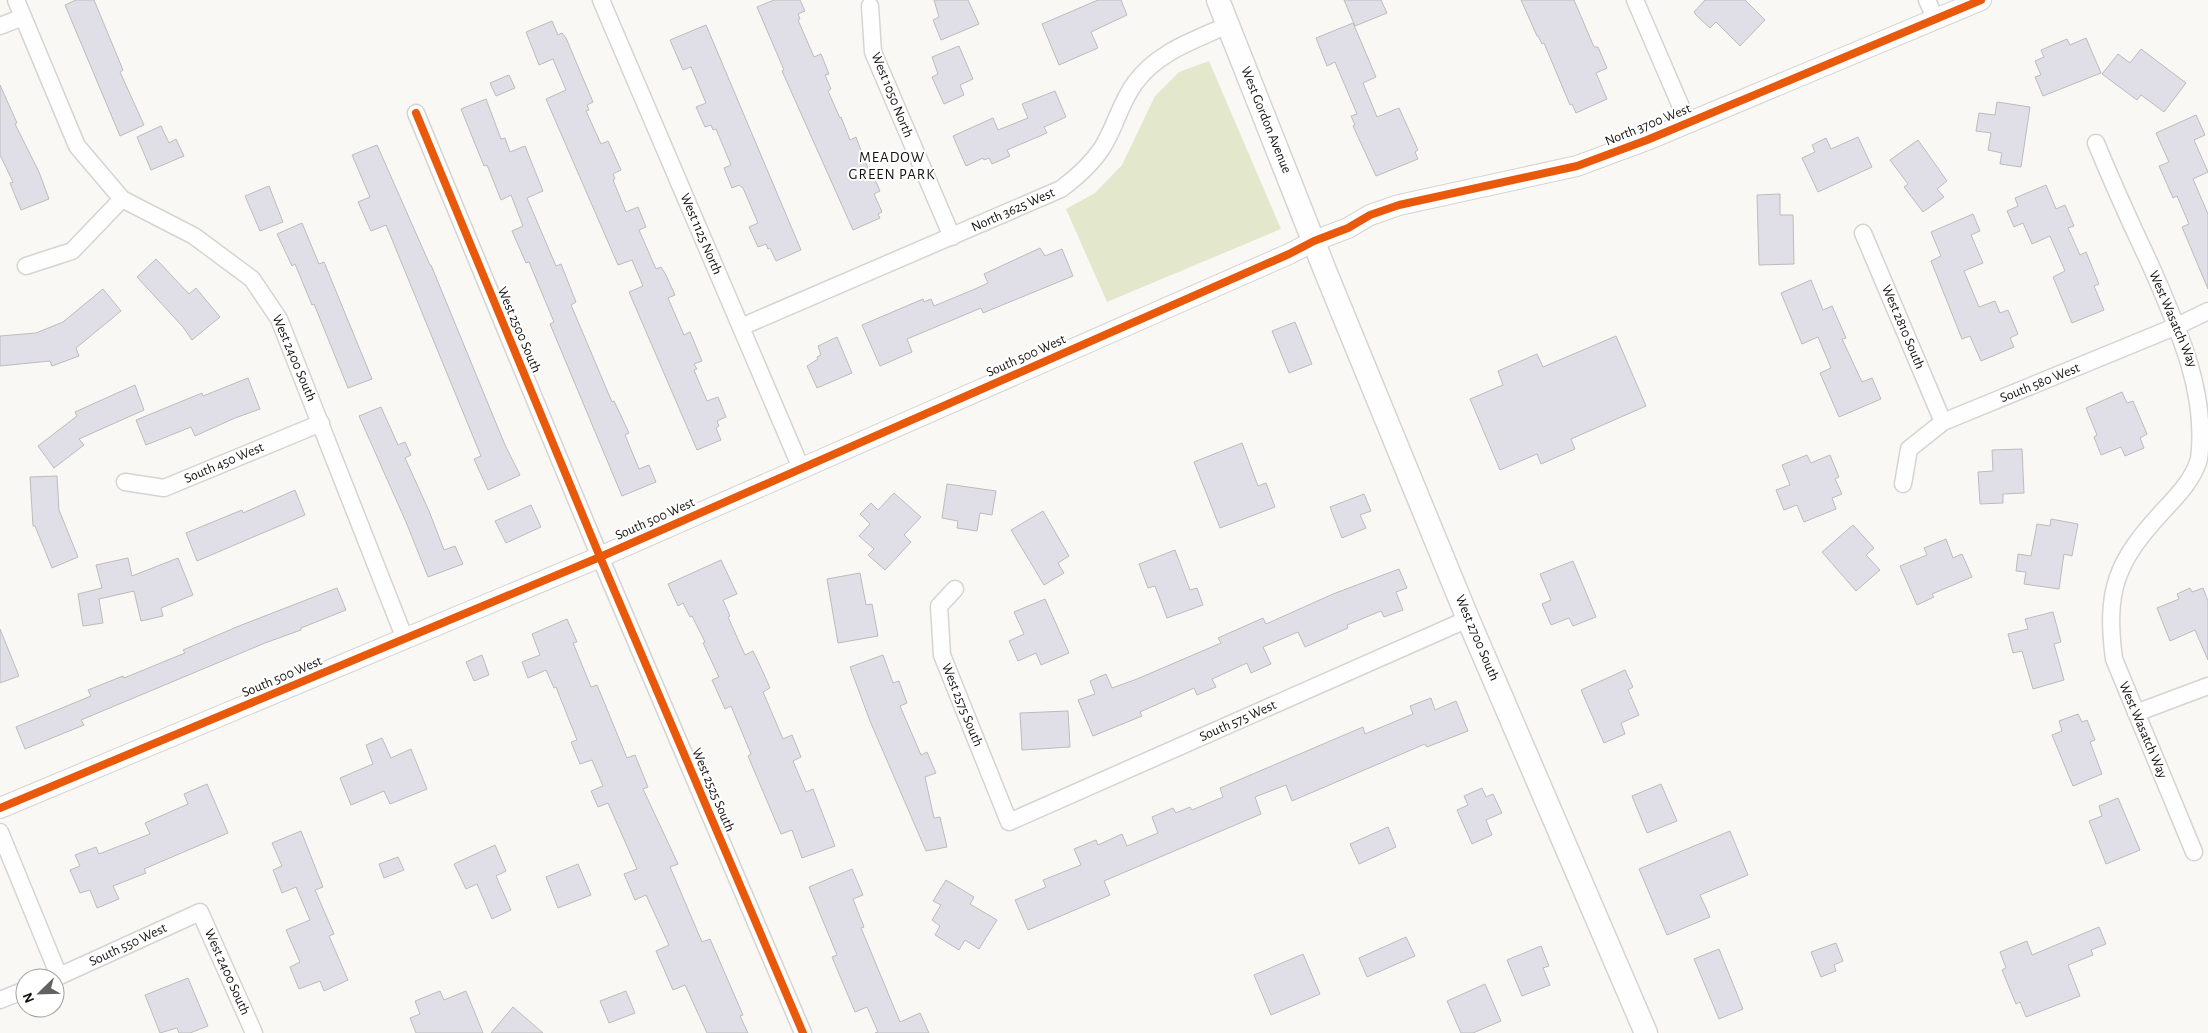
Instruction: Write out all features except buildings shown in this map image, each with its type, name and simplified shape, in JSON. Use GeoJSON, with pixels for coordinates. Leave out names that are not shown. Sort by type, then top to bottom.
{"type":"FeatureCollection","features":[{"type":"Feature","properties":{"kind":"main road","name":"West Gordon Avenue"},"geometry":{"type":"LineString","coordinates":[[1218,0],[1314,241]]}},
{"type":"Feature","properties":{"kind":"main road","name":"West 2700 South"},"geometry":{"type":"LineString","coordinates":[[1314,241],[1468,619],[1646,1033]]}},
{"type":"Feature","properties":{"kind":"street","name":"West 2400 South"},"geometry":{"type":"LineString","coordinates":[[16,0],[77,146],[122,199],[194,236],[252,279],[279,319],[322,423],[405,639]]}},
{"type":"Feature","properties":{"kind":"street","name":"West 1125 North"},"geometry":{"type":"LineString","coordinates":[[601,0],[801,468]]}},
{"type":"Feature","properties":{"kind":"street"},"geometry":{"type":"LineString","coordinates":[[1635,0],[1688,123]]}},
{"type":"Feature","properties":{"kind":"street"},"geometry":{"type":"LineString","coordinates":[[1927,0],[1936,20]]}},
{"type":"Feature","properties":{"kind":"street","name":"North 3700 West"},"geometry":{"type":"LineString","coordinates":[[1314,241],[1348,228],[1370,215],[1400,205],[1577,166],[1688,123],[1981,0]]}},
{"type":"Feature","properties":{"kind":"street","name":"West 1050 North"},"geometry":{"type":"LineString","coordinates":[[870,6],[872,52],[952,237]]}},
{"type":"Feature","properties":{"kind":"street"},"geometry":{"type":"LineString","coordinates":[[0,26],[23,16]]}},
{"type":"Feature","properties":{"kind":"street","name":"North 3625 West"},"geometry":{"type":"LineString","coordinates":[[741,327],[1061,189],[1083,173],[1102,148],[1123,102],[1135,82],[1150,66],[1175,49],[1228,25]]}},
{"type":"Feature","properties":{"kind":"street","name":"West 2500 South"},"geometry":{"type":"LineString","coordinates":[[416,113],[600,557]]}},
{"type":"Feature","properties":{"kind":"street","name":"West Wasatch Way"},"geometry":{"type":"LineString","coordinates":[[2096,143],[2178,326],[2198,379],[2203,406],[2203,435],[2198,460],[2185,487],[2132,546],[2119,573],[2111,600],[2110,630],[2114,659],[2194,852]]}},
{"type":"Feature","properties":{"kind":"street"},"geometry":{"type":"LineString","coordinates":[[26,266],[72,251],[122,199]]}},
{"type":"Feature","properties":{"kind":"street","name":"West 2810 South"},"geometry":{"type":"LineString","coordinates":[[1862,233],[1943,422]]}},
{"type":"Feature","properties":{"kind":"street","name":"South 500 West"},"geometry":{"type":"LineString","coordinates":[[0,808],[600,557],[1280,258],[1314,241]]}},
{"type":"Feature","properties":{"kind":"street","name":"South 580 West"},"geometry":{"type":"LineString","coordinates":[[1904,484],[1909,449],[1943,422],[2178,326],[2208,311]]}},
{"type":"Feature","properties":{"kind":"street","name":"South 450 West"},"geometry":{"type":"LineString","coordinates":[[125,482],[164,488],[322,423]]}},
{"type":"Feature","properties":{"kind":"street","name":"West 2525 South"},"geometry":{"type":"LineString","coordinates":[[600,557],[803,1033]]}},
{"type":"Feature","properties":{"kind":"street","name":"West 2575 South"},"geometry":{"type":"LineString","coordinates":[[955,589],[939,606],[942,655],[1009,822]]}},
{"type":"Feature","properties":{"kind":"street","name":"South 575 West"},"geometry":{"type":"LineString","coordinates":[[1009,822],[1468,619]]}},
{"type":"Feature","properties":{"kind":"street"},"geometry":{"type":"LineString","coordinates":[[2136,713],[2208,686]]}},
{"type":"Feature","properties":{"kind":"street"},"geometry":{"type":"LineString","coordinates":[[0,832],[53,968]]}},
{"type":"Feature","properties":{"kind":"street","name":"West 2400 South"},"geometry":{"type":"LineString","coordinates":[[200,912],[254,1033]]}},
{"type":"Feature","properties":{"kind":"street","name":"South 550 West"},"geometry":{"type":"LineString","coordinates":[[65,973],[200,912]]}},
{"type":"Feature","properties":{"kind":"street"},"geometry":{"type":"LineString","coordinates":[[0,1000],[15,994]]}},
{"type":"Feature","properties":{"kind":"green space"},"geometry":{"type":"Polygon","coordinates":[[[1209,61],[1281,229],[1107,302],[1066,209],[1095,193],[1122,165],[1155,96],[1179,72],[1209,61]]]}},
{"type":"Feature","properties":{"kind":"cycle path"},"geometry":{"type":"LineString","coordinates":[[0,808],[600,557],[1289,254],[1314,241],[1348,228],[1370,215],[1399,205],[1577,166],[1647,140],[1981,0]]}},
{"type":"Feature","properties":{"kind":"cycle path"},"geometry":{"type":"LineString","coordinates":[[416,113],[600,557],[803,1033]]}},
{"type":"Feature","properties":{"kind":"district","name":"MEADOW GREEN PARK"},"geometry":{"type":"Point","coordinates":[892,166]}}]}
